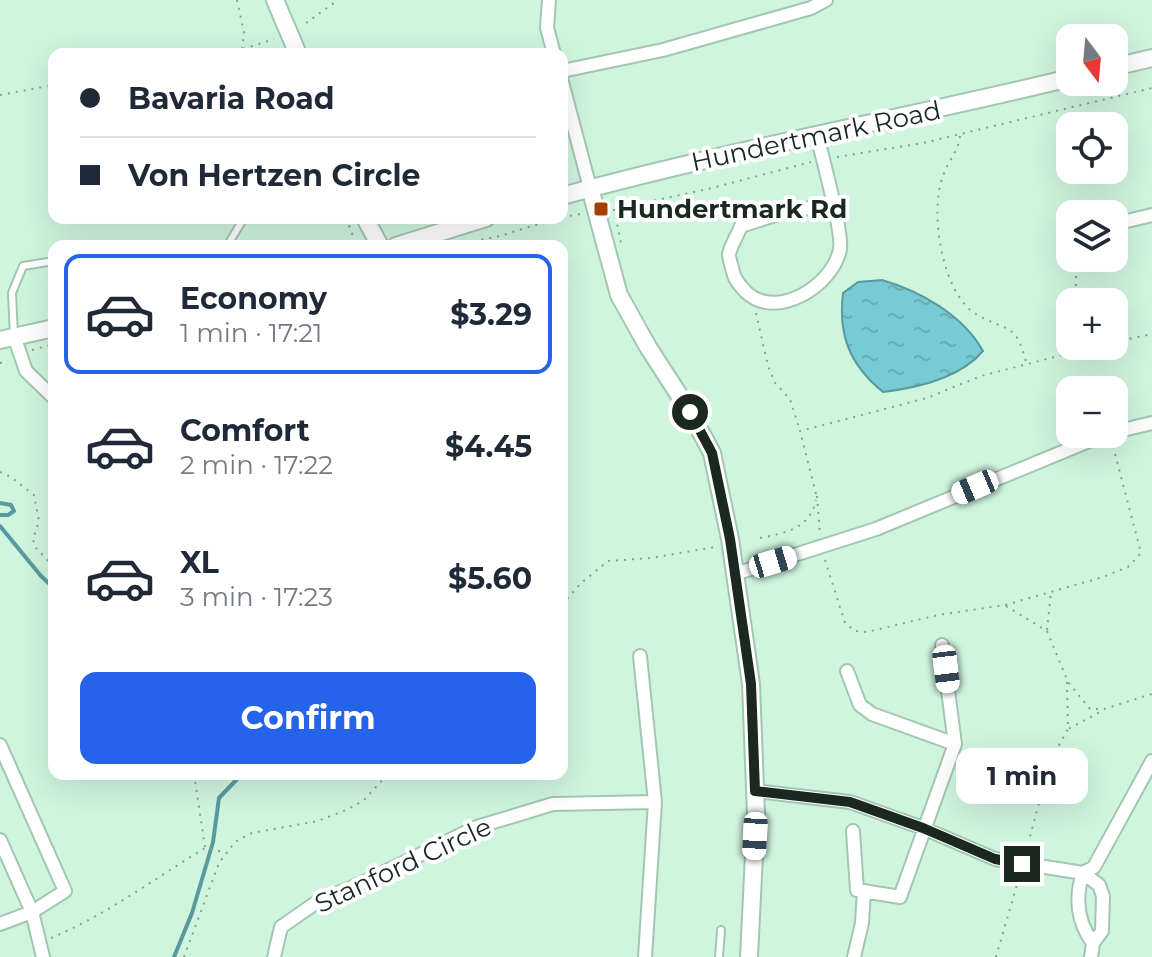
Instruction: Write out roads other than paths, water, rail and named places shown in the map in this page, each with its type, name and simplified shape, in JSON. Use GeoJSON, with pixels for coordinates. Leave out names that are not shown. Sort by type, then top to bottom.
{"type":"FeatureCollection","features":[{"type":"Feature","properties":{"kind":"street"},"geometry":{"type":"LineString","coordinates":[[275,0],[295,48]]}},
{"type":"Feature","properties":{"kind":"street"},"geometry":{"type":"LineString","coordinates":[[549,0],[547,28],[552,48]]}},
{"type":"Feature","properties":{"kind":"street"},"geometry":{"type":"LineString","coordinates":[[568,70],[663,50],[811,8],[826,0]]}},
{"type":"Feature","properties":{"kind":"street"},"geometry":{"type":"LineString","coordinates":[[1128,64],[1152,58]]}},
{"type":"Feature","properties":{"kind":"street","name":"Hundertmark Road"},"geometry":{"type":"LineString","coordinates":[[568,194],[657,170],[948,108],[1056,81]]}},
{"type":"Feature","properties":{"kind":"street"},"geometry":{"type":"LineString","coordinates":[[568,105],[619,295],[712,453],[735,574],[751,684],[755,791],[749,957]]}},
{"type":"Feature","properties":{"kind":"street"},"geometry":{"type":"LineString","coordinates":[[817,136],[841,246],[834,270],[821,285],[797,297],[776,302],[754,299],[734,279],[729,255],[741,226],[788,211],[832,205]]}},
{"type":"Feature","properties":{"kind":"street"},"geometry":{"type":"LineString","coordinates":[[1128,221],[1152,215]]}},
{"type":"Feature","properties":{"kind":"street"},"geometry":{"type":"LineString","coordinates":[[415,240],[467,224]]}},
{"type":"Feature","properties":{"kind":"street"},"geometry":{"type":"LineString","coordinates":[[48,329],[7,338],[26,371],[48,392]]}},
{"type":"Feature","properties":{"kind":"street"},"geometry":{"type":"LineString","coordinates":[[1128,429],[1152,423]]}},
{"type":"Feature","properties":{"kind":"street"},"geometry":{"type":"LineString","coordinates":[[735,574],[876,529],[1076,448]]}},
{"type":"Feature","properties":{"kind":"street"},"geometry":{"type":"LineString","coordinates":[[853,831],[856,887],[900,897],[955,744],[942,645]]}},
{"type":"Feature","properties":{"kind":"street"},"geometry":{"type":"LineString","coordinates":[[640,656],[655,802],[645,957]]}},
{"type":"Feature","properties":{"kind":"street"},"geometry":{"type":"LineString","coordinates":[[847,671],[860,705],[872,714],[955,744]]}},
{"type":"Feature","properties":{"kind":"street"},"geometry":{"type":"LineString","coordinates":[[0,745],[65,891],[32,912],[0,924]]}},
{"type":"Feature","properties":{"kind":"street"},"geometry":{"type":"LineString","coordinates":[[1093,943],[1085,932],[1077,892],[1083,873],[1094,867],[1152,761]]}},
{"type":"Feature","properties":{"kind":"street"},"geometry":{"type":"LineString","coordinates":[[755,791],[850,802],[923,828],[995,859],[1083,873],[1099,885],[1103,896],[1102,931],[1093,943],[1091,957]]}},
{"type":"Feature","properties":{"kind":"street","name":"Stanford Circle"},"geometry":{"type":"LineString","coordinates":[[274,957],[281,927],[317,902],[477,827],[553,804],[655,802]]}},
{"type":"Feature","properties":{"kind":"street"},"geometry":{"type":"LineString","coordinates":[[0,840],[32,912],[43,957]]}},
{"type":"Feature","properties":{"kind":"street"},"geometry":{"type":"LineString","coordinates":[[854,957],[862,923],[864,891]]}},
{"type":"Feature","properties":{"kind":"lane"},"geometry":{"type":"LineString","coordinates":[[7,338],[12,293],[23,266],[48,262]]}},
{"type":"Feature","properties":{"kind":"lane"},"geometry":{"type":"LineString","coordinates":[[719,957],[721,930]]}},
{"type":"Feature","properties":{"kind":"water"},"geometry":{"type":"Polygon","coordinates":[[[882,280],[939,306],[964,326],[983,351],[950,375],[910,388],[883,392],[855,360],[842,323],[843,293],[858,282],[882,280]]]}},
{"type":"Feature","properties":{"kind":"waterway"},"geometry":{"type":"LineString","coordinates":[[0,503],[11,505],[14,511],[0,515]]}},
{"type":"Feature","properties":{"kind":"waterway"},"geometry":{"type":"LineString","coordinates":[[0,526],[48,582]]}},
{"type":"Feature","properties":{"kind":"waterway"},"geometry":{"type":"LineString","coordinates":[[174,957],[192,913],[213,842],[219,798],[236,780]]}},
{"type":"Feature","properties":{"kind":"place","name":"Hundertmark Rd"},"geometry":{"type":"Point","coordinates":[601,209]}}]}
